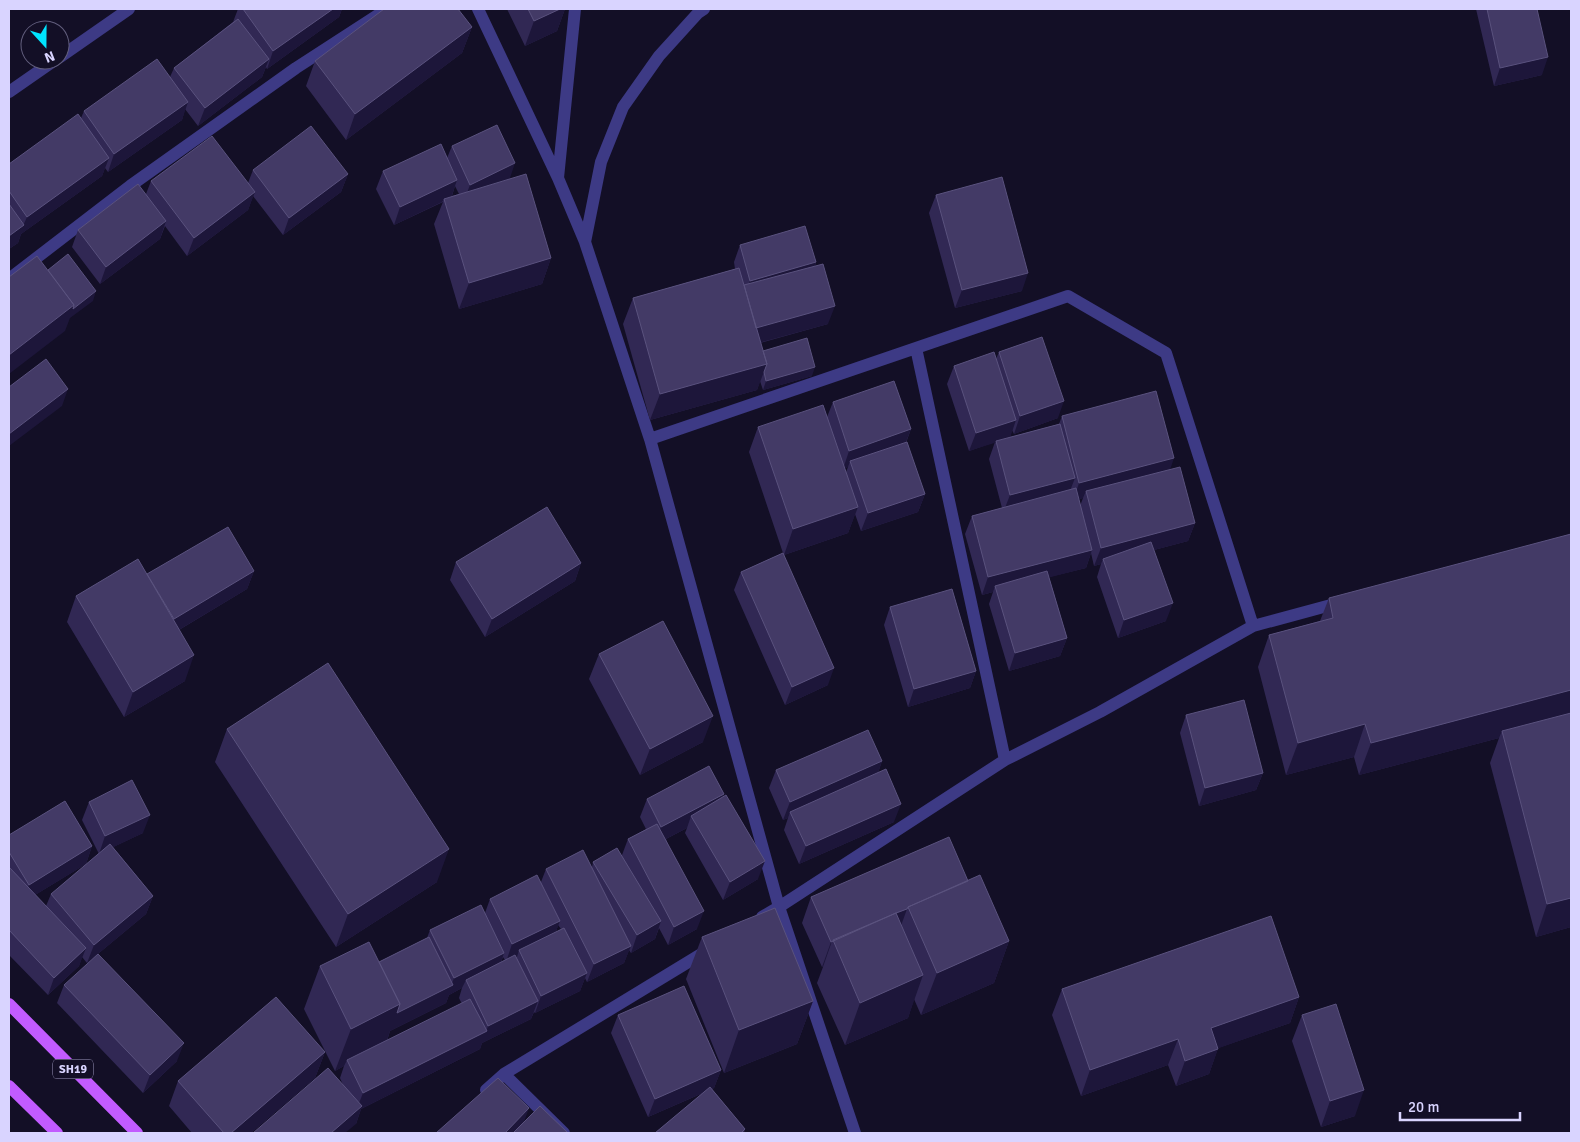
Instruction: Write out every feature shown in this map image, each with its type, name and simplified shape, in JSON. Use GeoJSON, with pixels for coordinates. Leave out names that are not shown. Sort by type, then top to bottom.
{"type":"FeatureCollection","features":[{"type":"Feature","properties":{"kind":"main road","name":"SH19"},"geometry":{"type":"LineString","coordinates":[[9,1004],[137,1133]]}},
{"type":"Feature","properties":{"kind":"main road"},"geometry":{"type":"LineString","coordinates":[[9,1086],[57,1133]]}},
{"type":"Feature","properties":{"kind":"street"},"geometry":{"type":"LineString","coordinates":[[70,50],[129,9]]}},
{"type":"Feature","properties":{"kind":"street"},"geometry":{"type":"LineString","coordinates":[[9,279],[138,180],[296,68],[387,9]]}},
{"type":"Feature","properties":{"kind":"street"},"geometry":{"type":"LineString","coordinates":[[478,9],[558,178],[585,242],[650,439],[779,907],[855,1133]]}},
{"type":"Feature","properties":{"kind":"street"},"geometry":{"type":"LineString","coordinates":[[558,178],[575,9]]}},
{"type":"Feature","properties":{"kind":"street"},"geometry":{"type":"LineString","coordinates":[[585,242],[601,162],[623,107],[659,56],[704,9]]}},
{"type":"Feature","properties":{"kind":"street"},"geometry":{"type":"LineString","coordinates":[[9,92],[41,70]]}},
{"type":"Feature","properties":{"kind":"street"},"geometry":{"type":"LineString","coordinates":[[650,439],[1068,296],[1166,353],[1253,626]]}},
{"type":"Feature","properties":{"kind":"street"},"geometry":{"type":"LineString","coordinates":[[916,348],[1005,760]]}},
{"type":"Feature","properties":{"kind":"street"},"geometry":{"type":"LineString","coordinates":[[754,922],[1005,760],[1100,712],[1253,626],[1349,600]]}},
{"type":"Feature","properties":{"kind":"street"},"geometry":{"type":"LineString","coordinates":[[475,1100],[504,1074],[720,942]]}},
{"type":"Feature","properties":{"kind":"street"},"geometry":{"type":"LineString","coordinates":[[504,1074],[564,1133]]}},
{"type":"Feature","properties":{"kind":"building"},"geometry":{"type":"Polygon","coordinates":[[[243,9],[333,9],[273,51],[243,9]]]}},
{"type":"Feature","properties":{"kind":"building"},"geometry":{"type":"Polygon","coordinates":[[[384,9],[458,9],[472,27],[355,114],[315,61],[384,9]]]}},
{"type":"Feature","properties":{"kind":"building"},"geometry":{"type":"Polygon","coordinates":[[[528,9],[560,9],[534,21],[528,9]]]}},
{"type":"Feature","properties":{"kind":"building"},"geometry":{"type":"Polygon","coordinates":[[[1487,9],[1537,9],[1548,57],[1500,68],[1487,9]]]}},
{"type":"Feature","properties":{"kind":"building"},"geometry":{"type":"Polygon","coordinates":[[[238,19],[269,59],[205,108],[174,68],[238,19]]]}},
{"type":"Feature","properties":{"kind":"building"},"geometry":{"type":"Polygon","coordinates":[[[157,59],[188,102],[114,154],[84,111],[157,59]]]}},
{"type":"Feature","properties":{"kind":"building"},"geometry":{"type":"Polygon","coordinates":[[[78,114],[109,158],[27,217],[9,191],[9,164],[78,114]]]}},
{"type":"Feature","properties":{"kind":"building"},"geometry":{"type":"Polygon","coordinates":[[[497,125],[515,163],[470,185],[452,146],[497,125]]]}},
{"type":"Feature","properties":{"kind":"building"},"geometry":{"type":"Polygon","coordinates":[[[311,126],[348,174],[289,218],[253,170],[311,126]]]}},
{"type":"Feature","properties":{"kind":"building"},"geometry":{"type":"Polygon","coordinates":[[[212,136],[255,192],[194,238],[151,181],[212,136]]]}},
{"type":"Feature","properties":{"kind":"building"},"geometry":{"type":"Polygon","coordinates":[[[441,144],[457,180],[400,207],[383,171],[441,144]]]}},
{"type":"Feature","properties":{"kind":"building"},"geometry":{"type":"Polygon","coordinates":[[[526,174],[551,258],[469,283],[444,199],[526,174]]]}},
{"type":"Feature","properties":{"kind":"building"},"geometry":{"type":"Polygon","coordinates":[[[1002,177],[1028,273],[962,290],[936,195],[1002,177]]]}},
{"type":"Feature","properties":{"kind":"building"},"geometry":{"type":"Polygon","coordinates":[[[138,184],[166,221],[106,267],[78,230],[138,184]]]}},
{"type":"Feature","properties":{"kind":"building"},"geometry":{"type":"Polygon","coordinates":[[[9,204],[24,225],[9,236],[9,204]]]}},
{"type":"Feature","properties":{"kind":"building"},"geometry":{"type":"Polygon","coordinates":[[[805,226],[816,262],[750,281],[740,245],[805,226]]]}},
{"type":"Feature","properties":{"kind":"building"},"geometry":{"type":"Polygon","coordinates":[[[68,254],[96,291],[73,309],[74,305],[48,270],[68,254]]]}},
{"type":"Feature","properties":{"kind":"building"},"geometry":{"type":"Polygon","coordinates":[[[37,256],[74,305],[9,355],[9,277],[37,256]]]}},
{"type":"Feature","properties":{"kind":"building"},"geometry":{"type":"Polygon","coordinates":[[[823,264],[835,306],[756,328],[744,285],[823,264]]]}},
{"type":"Feature","properties":{"kind":"building"},"geometry":{"type":"Polygon","coordinates":[[[739,268],[767,364],[660,394],[633,298],[739,268]]]}},
{"type":"Feature","properties":{"kind":"building"},"geometry":{"type":"Polygon","coordinates":[[[1042,337],[1064,401],[1020,416],[999,352],[1042,337]]]}},
{"type":"Feature","properties":{"kind":"building"},"geometry":{"type":"Polygon","coordinates":[[[807,338],[815,367],[766,381],[764,372],[767,364],[763,351],[807,338]]]}},
{"type":"Feature","properties":{"kind":"building"},"geometry":{"type":"Polygon","coordinates":[[[994,352],[1016,420],[976,433],[954,366],[994,352]]]}},
{"type":"Feature","properties":{"kind":"building"},"geometry":{"type":"Polygon","coordinates":[[[46,359],[68,389],[9,434],[9,387],[46,359]]]}},
{"type":"Feature","properties":{"kind":"building"},"geometry":{"type":"Polygon","coordinates":[[[894,381],[911,429],[849,451],[833,402],[894,381]]]}},
{"type":"Feature","properties":{"kind":"building"},"geometry":{"type":"Polygon","coordinates":[[[1156,391],[1174,458],[1079,483],[1062,416],[1156,391]]]}},
{"type":"Feature","properties":{"kind":"building"},"geometry":{"type":"Polygon","coordinates":[[[823,405],[858,507],[793,529],[758,427],[823,405]]]}},
{"type":"Feature","properties":{"kind":"building"},"geometry":{"type":"Polygon","coordinates":[[[1060,424],[1075,478],[1010,495],[996,441],[1060,424]]]}},
{"type":"Feature","properties":{"kind":"building"},"geometry":{"type":"Polygon","coordinates":[[[907,442],[925,494],[868,513],[850,461],[907,442]]]}},
{"type":"Feature","properties":{"kind":"building"},"geometry":{"type":"Polygon","coordinates":[[[1180,467],[1195,523],[1101,548],[1086,491],[1180,467]]]}},
{"type":"Feature","properties":{"kind":"building"},"geometry":{"type":"Polygon","coordinates":[[[1076,488],[1092,550],[988,577],[972,516],[1076,488]]]}},
{"type":"Feature","properties":{"kind":"building"},"geometry":{"type":"Polygon","coordinates":[[[547,507],[581,563],[492,619],[456,562],[547,507]]]}},
{"type":"Feature","properties":{"kind":"building"},"geometry":{"type":"Polygon","coordinates":[[[228,527],[254,571],[174,619],[147,574],[228,527]]]}},
{"type":"Feature","properties":{"kind":"building"},"geometry":{"type":"Polygon","coordinates":[[[1571,534],[1571,690],[1371,743],[1365,724],[1298,743],[1269,635],[1333,618],[1329,598],[1571,534]]]}},
{"type":"Feature","properties":{"kind":"building"},"geometry":{"type":"Polygon","coordinates":[[[1151,542],[1173,603],[1124,620],[1103,559],[1151,542]]]}},
{"type":"Feature","properties":{"kind":"building"},"geometry":{"type":"Polygon","coordinates":[[[783,553],[834,668],[792,687],[741,572],[783,553]]]}},
{"type":"Feature","properties":{"kind":"building"},"geometry":{"type":"Polygon","coordinates":[[[138,559],[194,655],[133,692],[76,596],[138,559]]]}},
{"type":"Feature","properties":{"kind":"building"},"geometry":{"type":"Polygon","coordinates":[[[1047,571],[1067,638],[1015,653],[995,586],[1047,571]]]}},
{"type":"Feature","properties":{"kind":"building"},"geometry":{"type":"Polygon","coordinates":[[[952,589],[976,671],[914,689],[890,607],[952,589]]]}},
{"type":"Feature","properties":{"kind":"building"},"geometry":{"type":"Polygon","coordinates":[[[663,621],[713,716],[650,749],[599,654],[663,621]]]}},
{"type":"Feature","properties":{"kind":"building"},"geometry":{"type":"Polygon","coordinates":[[[328,663],[449,849],[348,914],[227,729],[328,663]]]}},
{"type":"Feature","properties":{"kind":"building"},"geometry":{"type":"Polygon","coordinates":[[[1244,700],[1263,773],[1205,788],[1186,715],[1244,700]]]}},
{"type":"Feature","properties":{"kind":"building"},"geometry":{"type":"Polygon","coordinates":[[[1571,713],[1571,898],[1547,904],[1502,731],[1571,713]]]}},
{"type":"Feature","properties":{"kind":"building"},"geometry":{"type":"Polygon","coordinates":[[[868,730],[882,761],[790,802],[776,770],[868,730]]]}},
{"type":"Feature","properties":{"kind":"building"},"geometry":{"type":"Polygon","coordinates":[[[709,766],[724,794],[661,827],[647,799],[709,766]]]}},
{"type":"Feature","properties":{"kind":"building"},"geometry":{"type":"Polygon","coordinates":[[[886,769],[901,804],[806,846],[790,812],[886,769]]]}},
{"type":"Feature","properties":{"kind":"building"},"geometry":{"type":"Polygon","coordinates":[[[132,780],[150,815],[105,836],[89,802],[132,780]]]}},
{"type":"Feature","properties":{"kind":"building"},"geometry":{"type":"Polygon","coordinates":[[[726,795],[765,861],[730,882],[691,816],[726,795]]]}},
{"type":"Feature","properties":{"kind":"building"},"geometry":{"type":"Polygon","coordinates":[[[65,801],[92,846],[29,885],[9,852],[9,835],[65,801]]]}},
{"type":"Feature","properties":{"kind":"building"},"geometry":{"type":"Polygon","coordinates":[[[657,824],[704,911],[674,927],[628,839],[657,824]]]}},
{"type":"Feature","properties":{"kind":"building"},"geometry":{"type":"Polygon","coordinates":[[[949,837],[968,881],[831,942],[811,897],[949,837]]]}},
{"type":"Feature","properties":{"kind":"building"},"geometry":{"type":"Polygon","coordinates":[[[110,844],[153,896],[94,945],[51,894],[110,844]]]}},
{"type":"Feature","properties":{"kind":"building"},"geometry":{"type":"Polygon","coordinates":[[[617,848],[661,921],[637,935],[593,862],[617,848]]]}},
{"type":"Feature","properties":{"kind":"building"},"geometry":{"type":"Polygon","coordinates":[[[583,850],[631,946],[594,964],[546,869],[583,850]]]}},
{"type":"Feature","properties":{"kind":"building"},"geometry":{"type":"Polygon","coordinates":[[[9,867],[86,948],[54,978],[9,930],[9,867]]]}},
{"type":"Feature","properties":{"kind":"building"},"geometry":{"type":"Polygon","coordinates":[[[537,875],[560,921],[512,944],[490,899],[537,875]]]}},
{"type":"Feature","properties":{"kind":"building"},"geometry":{"type":"Polygon","coordinates":[[[980,875],[1009,941],[937,973],[908,907],[980,875]]]}},
{"type":"Feature","properties":{"kind":"building"},"geometry":{"type":"Polygon","coordinates":[[[481,905],[504,953],[454,978],[430,930],[481,905]]]}},
{"type":"Feature","properties":{"kind":"building"},"geometry":{"type":"Polygon","coordinates":[[[775,908],[813,1001],[739,1030],[702,937],[775,908]]]}},
{"type":"Feature","properties":{"kind":"building"},"geometry":{"type":"Polygon","coordinates":[[[896,913],[923,975],[860,1003],[833,940],[896,913]]]}},
{"type":"Feature","properties":{"kind":"building"},"geometry":{"type":"Polygon","coordinates":[[[1271,916],[1299,997],[1211,1028],[1218,1049],[1185,1061],[1178,1039],[1090,1070],[1062,989],[1271,916]]]}},
{"type":"Feature","properties":{"kind":"building"},"geometry":{"type":"Polygon","coordinates":[[[564,928],[587,973],[541,996],[519,950],[564,928]]]}},
{"type":"Feature","properties":{"kind":"building"},"geometry":{"type":"Polygon","coordinates":[[[429,937],[453,985],[397,1013],[400,1004],[379,962],[429,937]]]}},
{"type":"Feature","properties":{"kind":"building"},"geometry":{"type":"Polygon","coordinates":[[[369,942],[400,1004],[351,1029],[320,966],[369,942]]]}},
{"type":"Feature","properties":{"kind":"building"},"geometry":{"type":"Polygon","coordinates":[[[98,954],[184,1043],[150,1075],[64,985],[98,954]]]}},
{"type":"Feature","properties":{"kind":"building"},"geometry":{"type":"Polygon","coordinates":[[[515,955],[538,1001],[488,1026],[466,980],[515,955]]]}},
{"type":"Feature","properties":{"kind":"building"},"geometry":{"type":"Polygon","coordinates":[[[684,986],[721,1070],[655,1099],[618,1015],[684,986]]]}},
{"type":"Feature","properties":{"kind":"building"},"geometry":{"type":"Polygon","coordinates":[[[276,997],[325,1052],[231,1133],[224,1133],[178,1081],[276,997]]]}},
{"type":"Feature","properties":{"kind":"building"},"geometry":{"type":"Polygon","coordinates":[[[470,999],[487,1031],[363,1093],[347,1060],[470,999]]]}},
{"type":"Feature","properties":{"kind":"building"},"geometry":{"type":"Polygon","coordinates":[[[1336,1004],[1364,1090],[1330,1101],[1302,1015],[1336,1004]]]}},
{"type":"Feature","properties":{"kind":"building"},"geometry":{"type":"Polygon","coordinates":[[[328,1068],[362,1106],[331,1133],[253,1133],[328,1068]]]}},
{"type":"Feature","properties":{"kind":"building"},"geometry":{"type":"Polygon","coordinates":[[[498,1078],[529,1108],[505,1133],[436,1133],[498,1078]]]}},
{"type":"Feature","properties":{"kind":"building"},"geometry":{"type":"Polygon","coordinates":[[[710,1087],[745,1129],[741,1133],[655,1133],[710,1087]]]}},
{"type":"Feature","properties":{"kind":"building"},"geometry":{"type":"Polygon","coordinates":[[[540,1106],[568,1133],[513,1133],[540,1106]]]}}]}
